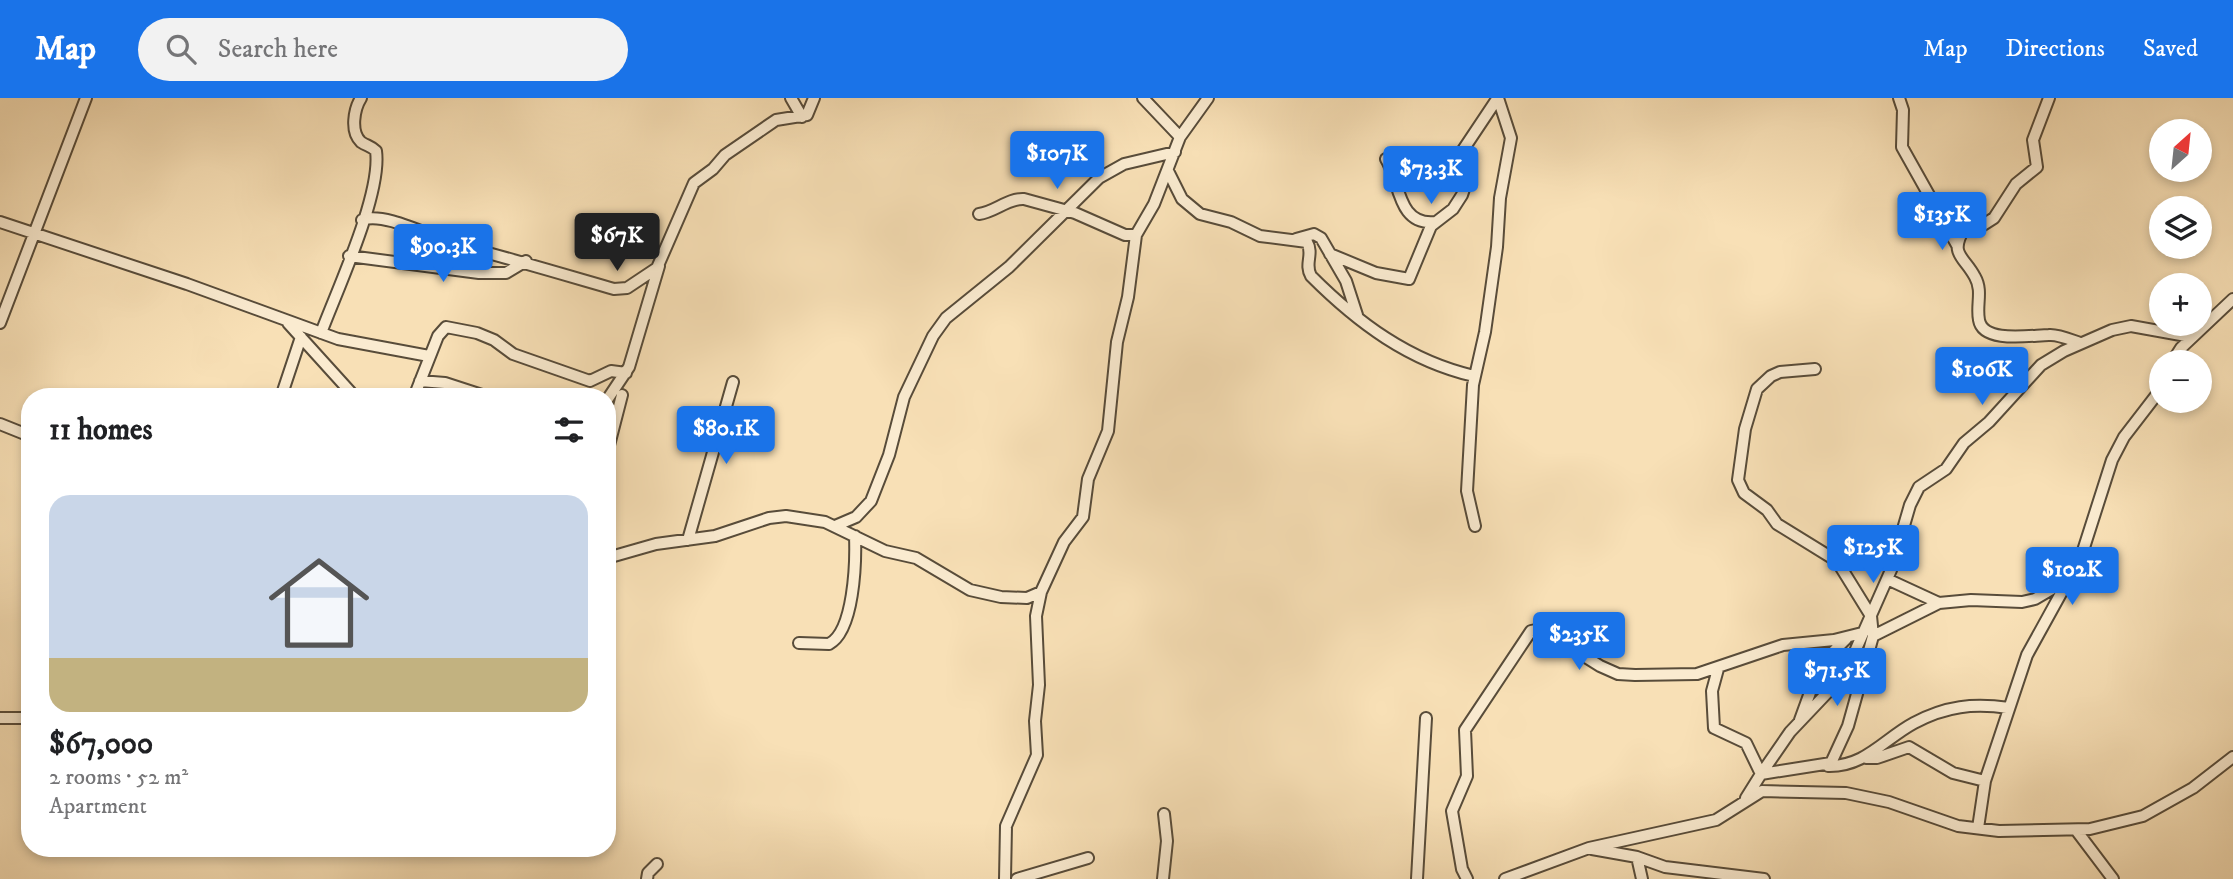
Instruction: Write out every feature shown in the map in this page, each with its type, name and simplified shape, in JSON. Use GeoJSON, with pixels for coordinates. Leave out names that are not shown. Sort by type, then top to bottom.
{"type":"FeatureCollection","features":[{"type":"Feature","properties":{"kind":"street"},"geometry":{"type":"LineString","coordinates":[[0,323],[4,300],[86,98]]}},
{"type":"Feature","properties":{"kind":"street"},"geometry":{"type":"LineString","coordinates":[[321,333],[362,220],[377,161],[376,151],[360,141],[354,126],[357,106],[362,98]]}},
{"type":"Feature","properties":{"kind":"street"},"geometry":{"type":"LineString","coordinates":[[791,98],[802,117]]}},
{"type":"Feature","properties":{"kind":"street"},"geometry":{"type":"LineString","coordinates":[[615,388],[626,373],[671,229],[684,212],[697,180],[764,126],[776,120],[808,114],[814,98]]}},
{"type":"Feature","properties":{"kind":"street"},"geometry":{"type":"LineString","coordinates":[[1143,98],[1180,137]]}},
{"type":"Feature","properties":{"kind":"street"},"geometry":{"type":"LineString","coordinates":[[1005,879],[1006,826],[1037,755],[1035,721],[1039,685],[1036,616],[1041,592],[1064,542],[1083,517],[1088,479],[1108,430],[1117,342],[1129,297],[1136,235],[1168,171],[1180,137],[1208,98]]}},
{"type":"Feature","properties":{"kind":"street"},"geometry":{"type":"LineString","coordinates":[[1899,98],[1903,110],[1902,148],[1937,205],[1951,240],[1957,245]]}},
{"type":"Feature","properties":{"kind":"street"},"geometry":{"type":"LineString","coordinates":[[2049,98],[2033,140],[2037,167],[2016,184],[1994,218],[1983,225],[1964,229],[1957,245],[1958,254],[1979,286],[1979,320],[1982,326],[1999,336],[2050,334],[2080,343]]}},
{"type":"Feature","properties":{"kind":"street"},"geometry":{"type":"LineString","coordinates":[[1330,254],[1376,272],[1409,279],[1425,236],[1435,222],[1453,209],[1462,195],[1465,186],[1463,150],[1497,99]]}},
{"type":"Feature","properties":{"kind":"street"},"geometry":{"type":"LineString","coordinates":[[1475,526],[1467,491],[1474,376],[1485,332],[1497,247],[1500,198],[1511,138],[1497,99]]}},
{"type":"Feature","properties":{"kind":"street"},"geometry":{"type":"LineString","coordinates":[[835,526],[856,517],[871,501],[889,455],[904,397],[933,337],[946,318],[1009,267],[1065,210],[1108,172],[1149,156],[1175,152]]}},
{"type":"Feature","properties":{"kind":"street"},"geometry":{"type":"LineString","coordinates":[[1386,159],[1398,195],[1412,215],[1422,222],[1435,222]]}},
{"type":"Feature","properties":{"kind":"street"},"geometry":{"type":"LineString","coordinates":[[1168,171],[1182,199],[1200,214],[1231,222],[1260,236],[1307,242],[1311,251],[1308,267],[1311,276],[1385,340],[1415,357],[1474,376]]}},
{"type":"Feature","properties":{"kind":"street"},"geometry":{"type":"LineString","coordinates":[[979,214],[992,212],[1016,199],[1065,210],[1125,235],[1136,235]]}},
{"type":"Feature","properties":{"kind":"street"},"geometry":{"type":"LineString","coordinates":[[362,220],[368,218],[392,222],[458,245],[526,261],[621,289],[649,274],[660,263]]}},
{"type":"Feature","properties":{"kind":"street"},"geometry":{"type":"LineString","coordinates":[[0,222],[187,284],[321,333],[429,356]]}},
{"type":"Feature","properties":{"kind":"street"},"geometry":{"type":"LineString","coordinates":[[1293,240],[1308,234],[1317,235],[1346,281],[1358,318]]}},
{"type":"Feature","properties":{"kind":"street"},"geometry":{"type":"LineString","coordinates":[[349,256],[479,273],[506,272],[526,261]]}},
{"type":"Feature","properties":{"kind":"street"},"geometry":{"type":"LineString","coordinates":[[2182,350],[2192,337],[2228,311],[2233,299]]}},
{"type":"Feature","properties":{"kind":"street"},"geometry":{"type":"LineString","coordinates":[[286,321],[347,388]]}},
{"type":"Feature","properties":{"kind":"street"},"geometry":{"type":"LineString","coordinates":[[1828,766],[1849,726],[1871,616],[1887,579],[1910,505],[1919,487],[1953,463],[1964,443],[1990,422],[2041,365],[2080,343],[2112,330],[2140,326],[2192,337]]}},
{"type":"Feature","properties":{"kind":"street"},"geometry":{"type":"LineString","coordinates":[[417,388],[442,330],[452,327],[494,340],[513,355],[590,381],[611,371],[626,373]]}},
{"type":"Feature","properties":{"kind":"street"},"geometry":{"type":"LineString","coordinates":[[284,388],[301,337]]}},
{"type":"Feature","properties":{"kind":"street"},"geometry":{"type":"LineString","coordinates":[[1815,369],[1780,372],[1756,389],[1745,429],[1738,480],[1744,493],[1767,510],[1777,524],[1837,561],[1861,595],[1871,616]]}},
{"type":"Feature","properties":{"kind":"street"},"geometry":{"type":"LineString","coordinates":[[420,380],[460,388]]}},
{"type":"Feature","properties":{"kind":"street"},"geometry":{"type":"LineString","coordinates":[[688,540],[733,382]]}},
{"type":"Feature","properties":{"kind":"street"},"geometry":{"type":"LineString","coordinates":[[616,418],[622,395]]}},
{"type":"Feature","properties":{"kind":"street"},"geometry":{"type":"LineString","coordinates":[[1978,828],[1985,781],[2009,708],[2040,628],[2072,577],[2112,460],[2124,437],[2149,405]]}},
{"type":"Feature","properties":{"kind":"street"},"geometry":{"type":"LineString","coordinates":[[0,424],[21,432]]}},
{"type":"Feature","properties":{"kind":"street"},"geometry":{"type":"LineString","coordinates":[[616,555],[656,544],[715,536],[775,517],[809,519],[835,526],[885,551],[928,564],[970,590],[1001,597],[1027,598],[1041,592]]}},
{"type":"Feature","properties":{"kind":"street"},"geometry":{"type":"LineString","coordinates":[[799,643],[829,644],[845,626],[855,564],[855,536]]}},
{"type":"Feature","properties":{"kind":"street"},"geometry":{"type":"LineString","coordinates":[[1467,879],[1452,820],[1455,800],[1467,776],[1465,730],[1531,631],[1541,629],[1579,656],[1618,674],[1697,674],[1718,669],[1739,657],[1783,645],[1867,635],[1939,603],[1971,600],[2022,602],[2035,599],[2072,577]]}},
{"type":"Feature","properties":{"kind":"street"},"geometry":{"type":"LineString","coordinates":[[1887,579],[1939,603]]}},
{"type":"Feature","properties":{"kind":"street"},"geometry":{"type":"LineString","coordinates":[[1505,879],[1589,848],[1716,820],[1729,813],[1746,798],[1800,723],[1845,674],[1867,635]]}},
{"type":"Feature","properties":{"kind":"street"},"geometry":{"type":"LineString","coordinates":[[1800,723],[1820,665],[1849,637]]}},
{"type":"Feature","properties":{"kind":"street"},"geometry":{"type":"LineString","coordinates":[[1718,669],[1712,691],[1714,728],[1746,743],[1761,774]]}},
{"type":"Feature","properties":{"kind":"street"},"geometry":{"type":"LineString","coordinates":[[1865,758],[1912,724],[1951,708],[1980,704],[2009,708]]}},
{"type":"Feature","properties":{"kind":"street"},"geometry":{"type":"LineString","coordinates":[[0,718],[21,718]]}},
{"type":"Feature","properties":{"kind":"street"},"geometry":{"type":"LineString","coordinates":[[1417,879],[1426,719]]}},
{"type":"Feature","properties":{"kind":"street"},"geometry":{"type":"LineString","coordinates":[[1761,774],[1839,766],[1865,758],[1877,758],[1909,747],[1953,773],[1985,781]]}},
{"type":"Feature","properties":{"kind":"street"},"geometry":{"type":"LineString","coordinates":[[1746,798],[1772,790],[1846,793],[1889,802],[1958,827],[1999,831],[2076,830],[2116,824],[2143,816],[2193,789],[2233,757]]}},
{"type":"Feature","properties":{"kind":"street"},"geometry":{"type":"LineString","coordinates":[[1163,879],[1167,841],[1164,814]]}},
{"type":"Feature","properties":{"kind":"street"},"geometry":{"type":"LineString","coordinates":[[2076,830],[2107,868],[2120,879]]}},
{"type":"Feature","properties":{"kind":"street"},"geometry":{"type":"LineString","coordinates":[[1589,848],[1637,857],[1665,867],[1764,879]]}},
{"type":"Feature","properties":{"kind":"street"},"geometry":{"type":"LineString","coordinates":[[1637,857],[1642,879]]}},
{"type":"Feature","properties":{"kind":"street"},"geometry":{"type":"LineString","coordinates":[[1017,879],[1088,858]]}},
{"type":"Feature","properties":{"kind":"street"},"geometry":{"type":"LineString","coordinates":[[647,879],[648,873],[657,864]]}},
{"type":"Feature","properties":{"kind":"street"},"geometry":{"type":"LineString","coordinates":[[2107,868],[2113,879]]}}]}
